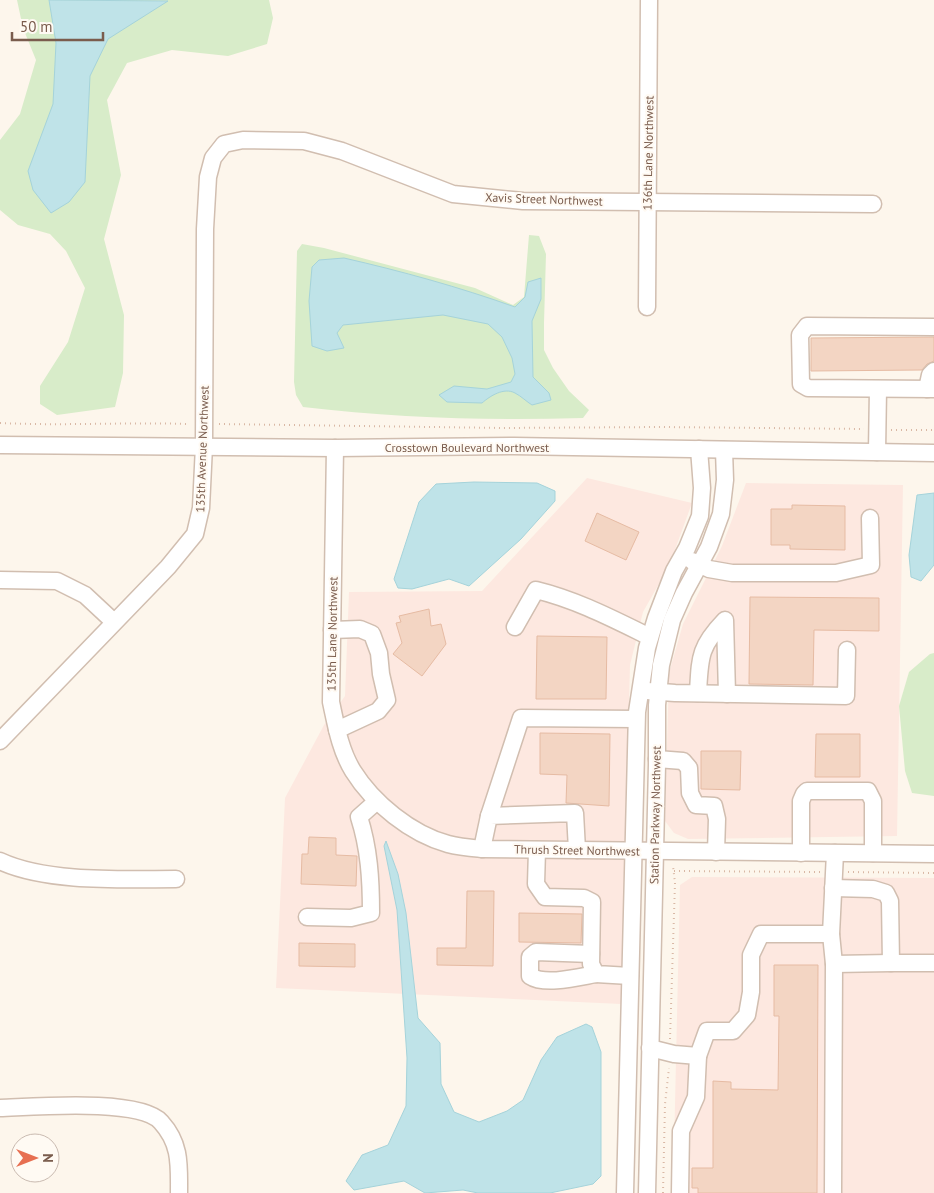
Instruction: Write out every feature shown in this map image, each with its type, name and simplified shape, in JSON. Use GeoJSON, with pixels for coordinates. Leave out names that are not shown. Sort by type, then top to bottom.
{"type":"FeatureCollection","features":[{"type":"Feature","properties":{"kind":"street","name":"136th Lane Northwest"},"geometry":{"type":"LineString","coordinates":[[647,307],[649,0]]}},
{"type":"Feature","properties":{"kind":"street","name":"Xavis Street Northwest"},"geometry":{"type":"LineString","coordinates":[[224,144],[244,140],[304,141],[342,151],[454,194],[524,201],[873,204]]}},
{"type":"Feature","properties":{"kind":"street","name":"135th Avenue Northwest"},"geometry":{"type":"LineString","coordinates":[[0,741],[168,567],[195,534],[202,508],[205,229],[208,177],[213,158],[224,144]]}},
{"type":"Feature","properties":{"kind":"street"},"geometry":{"type":"LineString","coordinates":[[934,326],[806,326],[800,335],[801,384],[808,388],[931,389],[930,375],[934,371]]}},
{"type":"Feature","properties":{"kind":"street"},"geometry":{"type":"LineString","coordinates":[[877,452],[878,389]]}},
{"type":"Feature","properties":{"kind":"street","name":"Crosstown Boulevard Northwest"},"geometry":{"type":"LineString","coordinates":[[0,445],[335,448],[514,446],[934,453]]}},
{"type":"Feature","properties":{"kind":"street","name":"135th Lane Northwest"},"geometry":{"type":"LineString","coordinates":[[335,448],[331,702],[338,737],[352,770],[379,804]]}},
{"type":"Feature","properties":{"kind":"street","name":"Station Parkway Northwest"},"geometry":{"type":"LineString","coordinates":[[625,1193],[636,719],[650,637],[674,571],[683,557],[700,516],[702,488],[699,450]]}},
{"type":"Feature","properties":{"kind":"street","name":"Station Parkway Northwest"},"geometry":{"type":"LineString","coordinates":[[646,1193],[658,692],[661,665],[672,620],[709,547],[721,514],[725,480],[724,450]]}},
{"type":"Feature","properties":{"kind":"street"},"geometry":{"type":"LineString","coordinates":[[683,557],[700,565],[732,573],[836,573],[871,565],[870,518]]}},
{"type":"Feature","properties":{"kind":"street"},"geometry":{"type":"LineString","coordinates":[[0,580],[57,581],[86,595],[114,622]]}},
{"type":"Feature","properties":{"kind":"street"},"geometry":{"type":"LineString","coordinates":[[515,627],[536,590],[598,611],[650,637]]}},
{"type":"Feature","properties":{"kind":"street"},"geometry":{"type":"LineString","coordinates":[[698,693],[703,649],[710,636],[725,620],[727,694]]}},
{"type":"Feature","properties":{"kind":"street"},"geometry":{"type":"LineString","coordinates":[[332,630],[360,629],[372,634],[379,653],[381,674],[387,700],[378,711],[337,730]]}},
{"type":"Feature","properties":{"kind":"street"},"geometry":{"type":"LineString","coordinates":[[640,690],[846,696],[848,650]]}},
{"type":"Feature","properties":{"kind":"street"},"geometry":{"type":"LineString","coordinates":[[482,849],[489,816],[521,718],[636,719]]}},
{"type":"Feature","properties":{"kind":"street"},"geometry":{"type":"LineString","coordinates":[[657,759],[683,761],[688,768],[690,793],[696,804],[714,806],[717,819],[716,852]]}},
{"type":"Feature","properties":{"kind":"street"},"geometry":{"type":"LineString","coordinates":[[802,853],[802,801],[804,794],[807,791],[850,790],[868,791],[871,794],[873,801],[873,854]]}},
{"type":"Feature","properties":{"kind":"street"},"geometry":{"type":"LineString","coordinates":[[307,917],[351,918],[371,913],[371,884],[366,841],[359,816],[379,804]]}},
{"type":"Feature","properties":{"kind":"street","name":"Thrush Street Northwest"},"geometry":{"type":"LineString","coordinates":[[379,804],[416,831],[447,844],[482,849],[934,854]]}},
{"type":"Feature","properties":{"kind":"street"},"geometry":{"type":"LineString","coordinates":[[489,816],[575,813],[577,850]]}},
{"type":"Feature","properties":{"kind":"street"},"geometry":{"type":"LineString","coordinates":[[537,850],[536,884],[545,897],[584,898],[592,902],[591,964],[596,974]]}},
{"type":"Feature","properties":{"kind":"street"},"geometry":{"type":"LineString","coordinates":[[833,1193],[834,964],[831,934],[835,853]]}},
{"type":"Feature","properties":{"kind":"street"},"geometry":{"type":"LineString","coordinates":[[0,861],[37,873],[56,875],[176,879]]}},
{"type":"Feature","properties":{"kind":"street"},"geometry":{"type":"LineString","coordinates":[[833,880],[872,888],[886,893],[890,901],[891,963]]}},
{"type":"Feature","properties":{"kind":"street"},"geometry":{"type":"LineString","coordinates":[[680,1193],[682,1131],[696,1097],[698,1056],[707,1030],[733,1030],[747,1015],[751,992],[751,955],[761,934],[831,934]]}},
{"type":"Feature","properties":{"kind":"street"},"geometry":{"type":"LineString","coordinates":[[591,954],[536,952],[530,957],[530,976],[535,979],[563,980],[596,974],[630,976]]}},
{"type":"Feature","properties":{"kind":"street"},"geometry":{"type":"LineString","coordinates":[[834,964],[934,963]]}},
{"type":"Feature","properties":{"kind":"street"},"geometry":{"type":"LineString","coordinates":[[650,1048],[670,1053],[698,1056]]}},
{"type":"Feature","properties":{"kind":"street"},"geometry":{"type":"LineString","coordinates":[[0,1108],[113,1106],[144,1112],[160,1120],[174,1140],[180,1159],[179,1193]]}},
{"type":"Feature","properties":{"kind":"path"},"geometry":{"type":"LineString","coordinates":[[0,423],[144,422],[358,427],[662,427],[934,430]]}},
{"type":"Feature","properties":{"kind":"path"},"geometry":{"type":"LineString","coordinates":[[663,1193],[665,1104],[670,1053],[675,882],[671,851]]}},
{"type":"Feature","properties":{"kind":"path"},"geometry":{"type":"LineString","coordinates":[[674,871],[833,880],[934,873]]}},
{"type":"Feature","properties":{"kind":"shaded area"},"geometry":{"type":"Polygon","coordinates":[[[587,478],[692,503],[669,566],[643,612],[630,665],[621,1004],[276,988],[285,798],[324,725],[345,696],[349,592],[482,591],[587,478]]]}},
{"type":"Feature","properties":{"kind":"shaded area"},"geometry":{"type":"Polygon","coordinates":[[[746,483],[903,485],[897,836],[688,839],[674,833],[665,821],[669,673],[683,624],[722,546],[746,483]]]}},
{"type":"Feature","properties":{"kind":"shaded area"},"geometry":{"type":"Polygon","coordinates":[[[692,877],[934,878],[934,1193],[673,1193],[680,885],[692,877]]]}},
{"type":"Feature","properties":{"kind":"green space"},"geometry":{"type":"Polygon","coordinates":[[[17,0],[269,0],[273,18],[267,44],[228,56],[172,50],[127,63],[107,100],[121,175],[104,239],[124,315],[123,373],[115,407],[57,415],[40,404],[40,386],[68,342],[85,288],[66,251],[50,234],[18,225],[0,210],[0,140],[20,114],[36,60],[23,28],[17,0]]]}},
{"type":"Feature","properties":{"kind":"green space"},"geometry":{"type":"Polygon","coordinates":[[[529,235],[539,236],[546,254],[544,350],[553,368],[569,391],[589,410],[583,418],[443,418],[372,414],[303,407],[296,395],[294,382],[297,251],[302,244],[324,248],[475,288],[513,305],[524,297],[529,235]]]}},
{"type":"Feature","properties":{"kind":"green space"},"geometry":{"type":"Polygon","coordinates":[[[934,653],[934,796],[912,793],[905,771],[899,706],[909,672],[930,654],[934,653]]]}},
{"type":"Feature","properties":{"kind":"water"},"geometry":{"type":"Polygon","coordinates":[[[49,0],[168,1],[108,39],[90,76],[85,182],[69,202],[51,213],[33,190],[28,171],[53,104],[56,43],[49,0]]]}},
{"type":"Feature","properties":{"kind":"water"},"geometry":{"type":"Polygon","coordinates":[[[344,258],[430,280],[515,307],[525,297],[528,282],[541,278],[541,299],[532,321],[533,377],[549,393],[551,400],[532,405],[511,391],[493,395],[482,403],[447,402],[439,395],[454,386],[487,389],[511,382],[515,374],[512,358],[502,337],[488,324],[443,315],[343,325],[337,333],[344,348],[327,351],[312,346],[309,301],[312,267],[319,260],[344,258]]]}},
{"type":"Feature","properties":{"kind":"water"},"geometry":{"type":"Polygon","coordinates":[[[474,482],[537,483],[555,491],[555,501],[521,539],[469,586],[449,579],[412,589],[398,588],[394,579],[419,502],[436,484],[474,482]]]}},
{"type":"Feature","properties":{"kind":"water"},"geometry":{"type":"Polygon","coordinates":[[[934,493],[934,565],[921,581],[911,577],[909,555],[917,495],[934,493]]]}},
{"type":"Feature","properties":{"kind":"water"},"geometry":{"type":"Polygon","coordinates":[[[386,841],[398,874],[406,913],[418,1018],[440,1043],[441,1084],[454,1112],[479,1122],[507,1111],[523,1100],[541,1060],[557,1037],[586,1024],[592,1027],[601,1052],[601,1176],[593,1184],[550,1193],[478,1193],[463,1190],[425,1193],[404,1181],[354,1190],[346,1181],[362,1155],[388,1145],[406,1106],[407,1058],[397,910],[384,846],[386,841]]]}},
{"type":"Feature","properties":{"kind":"building"},"geometry":{"type":"Polygon","coordinates":[[[934,337],[934,361],[927,364],[922,370],[811,371],[811,338],[934,337]]]}},
{"type":"Feature","properties":{"kind":"building"},"geometry":{"type":"Polygon","coordinates":[[[792,505],[845,506],[845,550],[790,549],[790,545],[771,545],[771,509],[792,509],[792,505]]]}},
{"type":"Feature","properties":{"kind":"building"},"geometry":{"type":"Polygon","coordinates":[[[597,513],[639,532],[626,560],[585,541],[597,513]]]}},
{"type":"Feature","properties":{"kind":"building"},"geometry":{"type":"Polygon","coordinates":[[[750,597],[879,598],[879,631],[814,630],[813,685],[749,684],[750,597]]]}},
{"type":"Feature","properties":{"kind":"building"},"geometry":{"type":"Polygon","coordinates":[[[429,609],[431,626],[441,624],[446,644],[422,676],[393,654],[402,643],[396,623],[401,622],[399,616],[429,609]]]}},
{"type":"Feature","properties":{"kind":"building"},"geometry":{"type":"Polygon","coordinates":[[[537,636],[607,637],[606,699],[536,699],[537,636]]]}},
{"type":"Feature","properties":{"kind":"building"},"geometry":{"type":"Polygon","coordinates":[[[540,733],[610,734],[609,806],[566,803],[567,775],[540,774],[540,733]]]}},
{"type":"Feature","properties":{"kind":"building"},"geometry":{"type":"Polygon","coordinates":[[[816,734],[860,734],[860,777],[815,777],[816,734]]]}},
{"type":"Feature","properties":{"kind":"building"},"geometry":{"type":"Polygon","coordinates":[[[701,751],[741,751],[740,790],[701,789],[701,751]]]}},
{"type":"Feature","properties":{"kind":"building"},"geometry":{"type":"Polygon","coordinates":[[[309,837],[336,838],[336,855],[357,856],[356,886],[301,884],[302,854],[308,854],[309,837]]]}},
{"type":"Feature","properties":{"kind":"building"},"geometry":{"type":"Polygon","coordinates":[[[467,891],[494,891],[493,966],[437,965],[437,948],[466,948],[467,891]]]}},
{"type":"Feature","properties":{"kind":"building"},"geometry":{"type":"Polygon","coordinates":[[[519,913],[582,914],[581,943],[519,942],[519,913]]]}},
{"type":"Feature","properties":{"kind":"building"},"geometry":{"type":"Polygon","coordinates":[[[299,943],[355,944],[355,967],[299,966],[299,943]]]}},
{"type":"Feature","properties":{"kind":"building"},"geometry":{"type":"Polygon","coordinates":[[[774,965],[818,965],[817,1193],[698,1193],[698,1188],[692,1188],[692,1168],[713,1168],[713,1081],[731,1082],[731,1089],[778,1090],[779,1016],[774,1016],[774,965]]]}}]}
